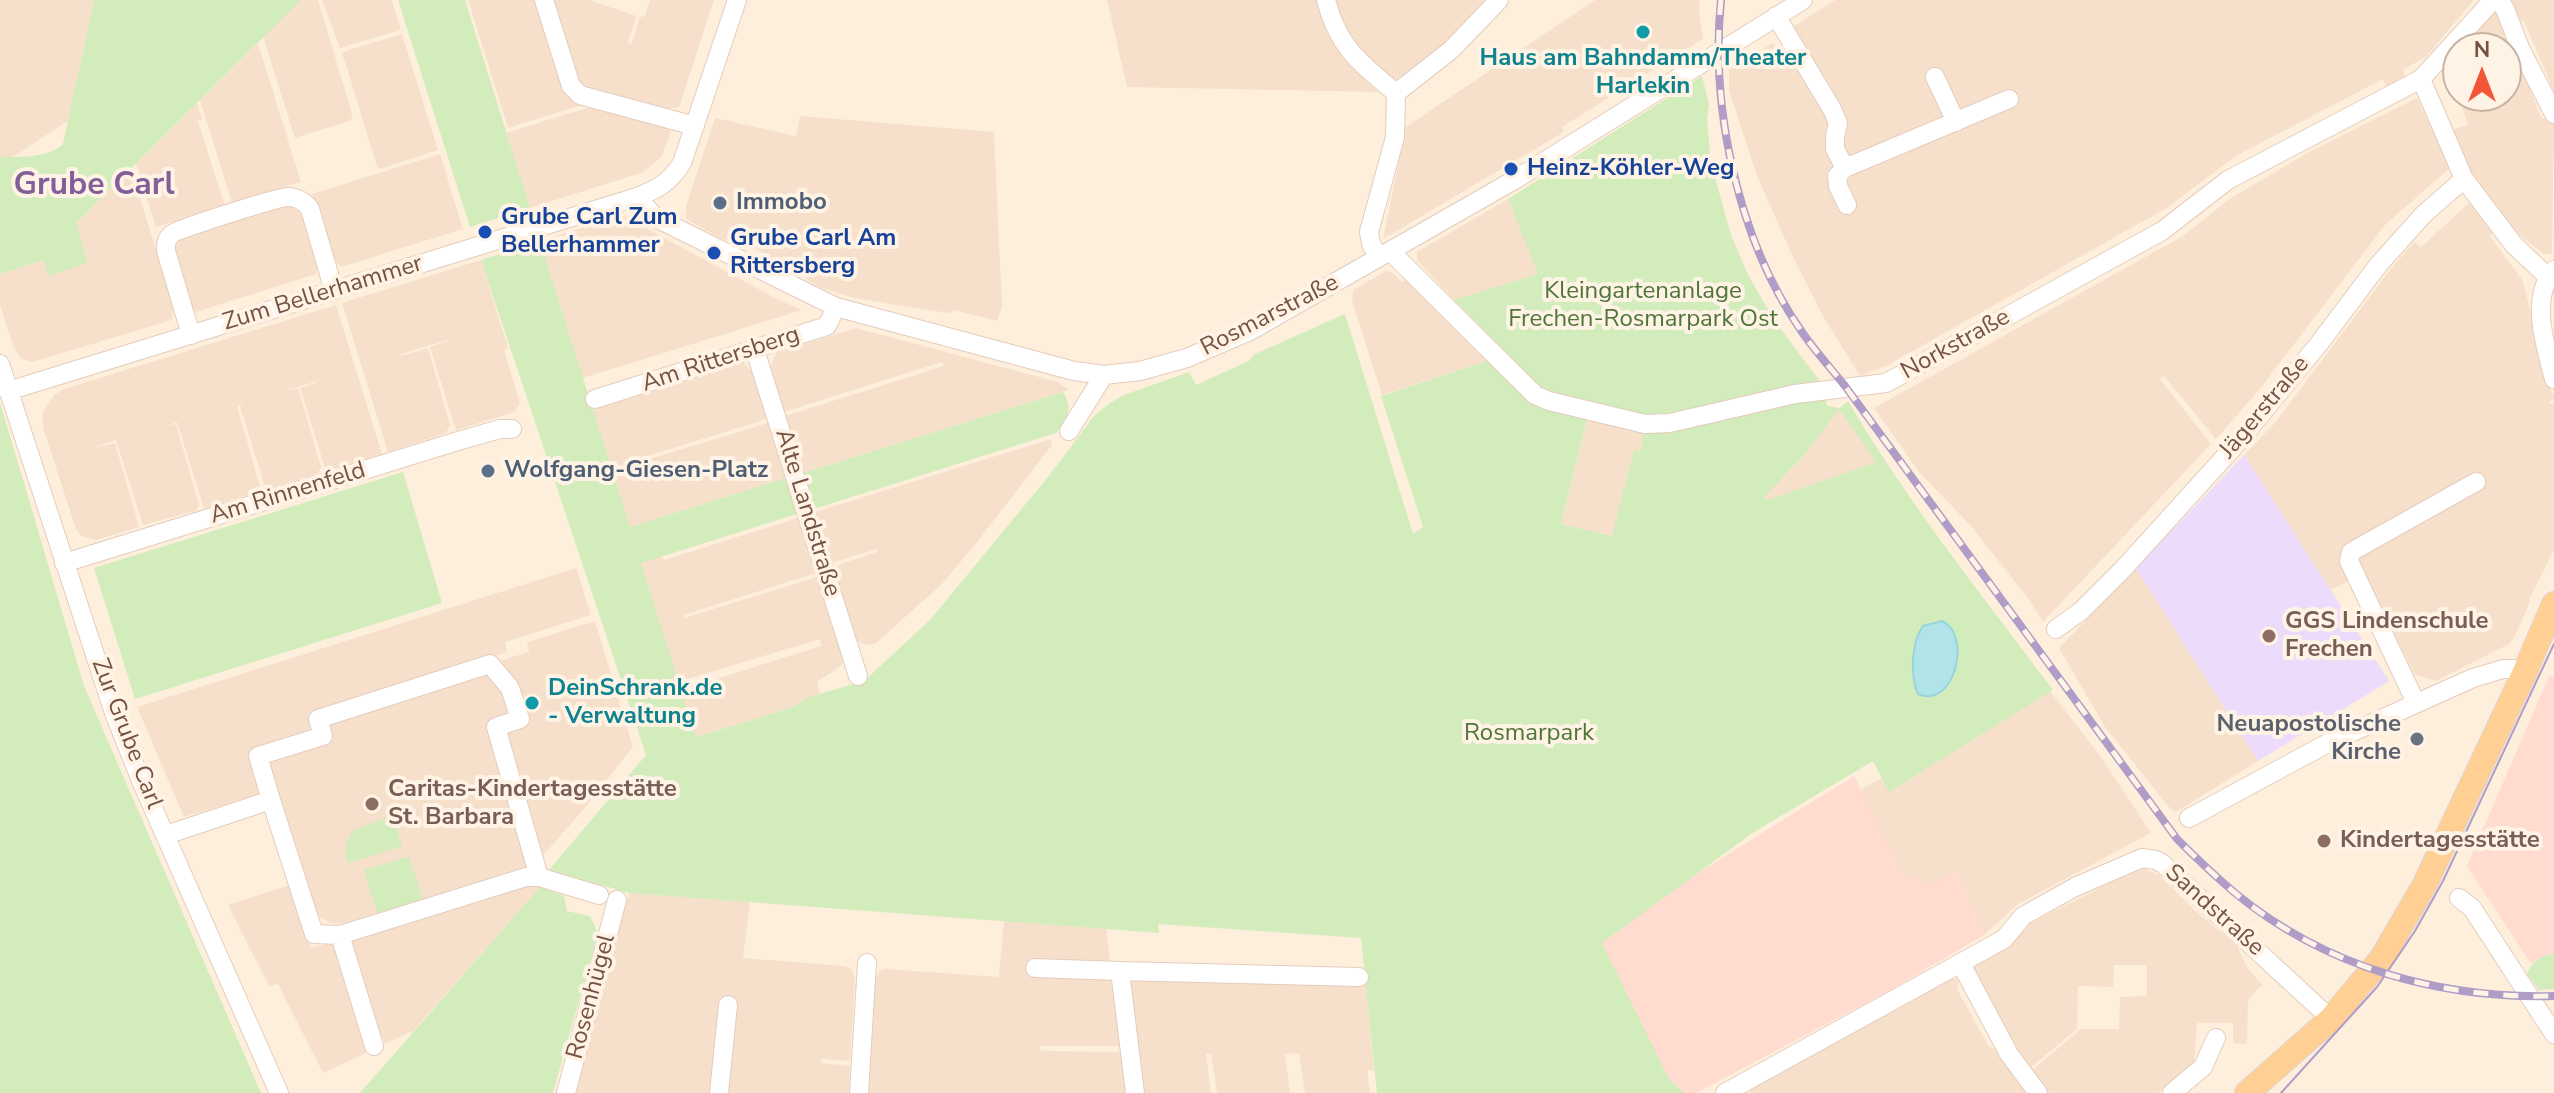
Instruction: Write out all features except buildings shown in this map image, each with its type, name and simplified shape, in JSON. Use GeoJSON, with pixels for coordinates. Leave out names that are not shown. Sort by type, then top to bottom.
{"type":"FeatureCollection","features":[{"type":"Feature","properties":{"kind":"main road"},"geometry":{"type":"LineString","coordinates":[[2247,1093],[2331,1019],[2382,958],[2424,886],[2554,604]]}},
{"type":"Feature","properties":{"kind":"street"},"geometry":{"type":"LineString","coordinates":[[544,0],[571,86],[580,95],[695,126]]}},
{"type":"Feature","properties":{"kind":"street","name":"Zum Bellerhammer"},"geometry":{"type":"LineString","coordinates":[[8,391],[659,189],[673,178],[682,163],[737,0]]}},
{"type":"Feature","properties":{"kind":"street"},"geometry":{"type":"LineString","coordinates":[[1326,0],[1333,26],[1345,47],[1396,93],[1395,137],[1369,232],[1371,244],[1385,254]]}},
{"type":"Feature","properties":{"kind":"street"},"geometry":{"type":"LineString","coordinates":[[1396,93],[1451,50],[1499,0]]}},
{"type":"Feature","properties":{"kind":"street","name":"Rosmarstraße"},"geometry":{"type":"LineString","coordinates":[[637,197],[656,218],[836,307],[1056,367],[1104,375],[1140,371],[1187,358],[1238,337],[1516,179],[1803,0]]}},
{"type":"Feature","properties":{"kind":"street"},"geometry":{"type":"LineString","coordinates":[[2496,0],[2505,9],[2520,48],[2554,114]]}},
{"type":"Feature","properties":{"kind":"street","name":"Norkstraße"},"geometry":{"type":"LineString","coordinates":[[1385,254],[1535,395],[1549,401],[1645,424],[1670,423],[1795,394],[1886,383],[2162,231],[2228,180],[2421,79],[2496,0]]}},
{"type":"Feature","properties":{"kind":"street"},"geometry":{"type":"LineString","coordinates":[[1776,16],[1832,109],[1838,123],[1835,149],[1845,168]]}},
{"type":"Feature","properties":{"kind":"street"},"geometry":{"type":"LineString","coordinates":[[1935,77],[1956,122]]}},
{"type":"Feature","properties":{"kind":"street"},"geometry":{"type":"LineString","coordinates":[[2421,79],[2464,179],[2514,245],[2551,273],[2542,295],[2542,314],[2545,344],[2554,379]]}},
{"type":"Feature","properties":{"kind":"street"},"geometry":{"type":"LineString","coordinates":[[1847,205],[1837,176],[1845,168],[2009,99]]}},
{"type":"Feature","properties":{"kind":"street","name":"Jägerstraße"},"geometry":{"type":"LineString","coordinates":[[2056,629],[2081,611],[2135,557],[2239,441],[2318,345],[2379,264],[2424,214],[2464,179]]}},
{"type":"Feature","properties":{"kind":"street"},"geometry":{"type":"LineString","coordinates":[[191,335],[166,251],[166,240],[173,232],[233,213],[289,197],[305,202],[310,209],[334,291]]}},
{"type":"Feature","properties":{"kind":"street","name":"Am Rittersberg"},"geometry":{"type":"LineString","coordinates":[[595,399],[827,326],[836,307]]}},
{"type":"Feature","properties":{"kind":"street","name":"Alte Landstraße"},"geometry":{"type":"LineString","coordinates":[[755,350],[858,676]]}},
{"type":"Feature","properties":{"kind":"street","name":"Zur Grube Carl"},"geometry":{"type":"LineString","coordinates":[[0,364],[114,713],[279,1093]]}},
{"type":"Feature","properties":{"kind":"street"},"geometry":{"type":"LineString","coordinates":[[1069,431],[1104,375]]}},
{"type":"Feature","properties":{"kind":"street","name":"Am Rinnenfeld"},"geometry":{"type":"LineString","coordinates":[[64,563],[458,441],[500,429],[512,429]]}},
{"type":"Feature","properties":{"kind":"street"},"geometry":{"type":"LineString","coordinates":[[2416,703],[2349,561],[2351,552],[2476,482]]}},
{"type":"Feature","properties":{"kind":"street"},"geometry":{"type":"LineString","coordinates":[[490,664],[510,688],[520,719],[496,727],[539,877],[526,877],[340,935],[314,934],[258,756],[323,736],[318,719],[490,664]]}},
{"type":"Feature","properties":{"kind":"street"},"geometry":{"type":"LineString","coordinates":[[2189,818],[2328,743],[2489,671],[2515,669],[2524,674]]}},
{"type":"Feature","properties":{"kind":"street"},"geometry":{"type":"LineString","coordinates":[[166,835],[271,800]]}},
{"type":"Feature","properties":{"kind":"street","name":"Sandstraße"},"geometry":{"type":"LineString","coordinates":[[1734,1091],[2004,939],[2023,916],[2086,882],[2134,861],[2149,858],[2163,864],[2331,1019]]}},
{"type":"Feature","properties":{"kind":"street","name":"Rosenhügel"},"geometry":{"type":"LineString","coordinates":[[539,877],[608,898],[566,1093]]}},
{"type":"Feature","properties":{"kind":"street"},"geometry":{"type":"LineString","coordinates":[[2459,898],[2472,908],[2554,1034]]}},
{"type":"Feature","properties":{"kind":"street"},"geometry":{"type":"LineString","coordinates":[[340,935],[374,1046]]}},
{"type":"Feature","properties":{"kind":"street"},"geometry":{"type":"LineString","coordinates":[[859,1093],[867,963]]}},
{"type":"Feature","properties":{"kind":"street"},"geometry":{"type":"LineString","coordinates":[[1961,964],[2009,1054],[2038,1093]]}},
{"type":"Feature","properties":{"kind":"street"},"geometry":{"type":"LineString","coordinates":[[1035,968],[1359,977]]}},
{"type":"Feature","properties":{"kind":"street"},"geometry":{"type":"LineString","coordinates":[[1120,971],[1135,1093]]}},
{"type":"Feature","properties":{"kind":"street"},"geometry":{"type":"LineString","coordinates":[[719,1093],[728,1005]]}},
{"type":"Feature","properties":{"kind":"street"},"geometry":{"type":"LineString","coordinates":[[2172,1093],[2203,1067],[2216,1038]]}},
{"type":"Feature","properties":{"kind":"shaded area"},"geometry":{"type":"Polygon","coordinates":[[[0,0],[94,0],[68,121],[13,157],[0,157],[0,0]]]}},
{"type":"Feature","properties":{"kind":"shaded area"},"geometry":{"type":"Polygon","coordinates":[[[301,0],[318,0],[353,117],[295,138],[263,37],[301,0]]]}},
{"type":"Feature","properties":{"kind":"shaded area"},"geometry":{"type":"Polygon","coordinates":[[[322,0],[392,0],[401,30],[340,48],[322,0]]]}},
{"type":"Feature","properties":{"kind":"shaded area"},"geometry":{"type":"Polygon","coordinates":[[[468,0],[534,0],[560,81],[589,103],[508,128],[468,0]]]}},
{"type":"Feature","properties":{"kind":"shaded area"},"geometry":{"type":"Polygon","coordinates":[[[550,0],[589,0],[636,16],[628,43],[631,45],[640,17],[645,16],[650,0],[714,0],[679,107],[665,109],[580,84],[550,0]]]}},
{"type":"Feature","properties":{"kind":"shaded area"},"geometry":{"type":"Polygon","coordinates":[[[1107,0],[1319,0],[1344,60],[1378,92],[1127,87],[1107,0]]]}},
{"type":"Feature","properties":{"kind":"shaded area"},"geometry":{"type":"Polygon","coordinates":[[[1330,0],[1488,0],[1430,57],[1391,82],[1356,50],[1330,0]]]}},
{"type":"Feature","properties":{"kind":"shaded area"},"geometry":{"type":"Polygon","coordinates":[[[1595,0],[1700,0],[1703,39],[1562,127],[1564,132],[1383,239],[1406,127],[1595,0]]]}},
{"type":"Feature","properties":{"kind":"shaded area"},"geometry":{"type":"Polygon","coordinates":[[[1835,0],[2473,1],[2447,32],[2442,32],[2442,38],[2427,56],[2403,70],[2407,82],[2388,90],[2383,79],[2236,156],[2165,209],[1888,365],[1860,376],[1824,318],[1793,257],[1757,176],[1729,90],[1729,70],[1773,43],[1784,59],[1811,59],[1791,28],[1835,0]]]}},
{"type":"Feature","properties":{"kind":"shaded area"},"geometry":{"type":"Polygon","coordinates":[[[2510,0],[2554,0],[2554,92],[2524,21],[2514,21],[2510,0]]]}},
{"type":"Feature","properties":{"kind":"shaded area"},"geometry":{"type":"Polygon","coordinates":[[[2499,9],[2508,32],[2471,32],[2483,15],[2499,9]]]}},
{"type":"Feature","properties":{"kind":"shaded area"},"geometry":{"type":"Polygon","coordinates":[[[402,34],[438,150],[380,169],[342,52],[402,34]]]}},
{"type":"Feature","properties":{"kind":"shaded area"},"geometry":{"type":"Polygon","coordinates":[[[258,43],[301,182],[232,203],[200,100],[258,43]]]}},
{"type":"Feature","properties":{"kind":"shaded area"},"geometry":{"type":"Polygon","coordinates":[[[2522,69],[2539,113],[2543,119],[2554,118],[2552,254],[2544,254],[2503,222],[2458,153],[2462,151],[2453,130],[2468,124],[2464,112],[2522,112],[2522,69]]]}},
{"type":"Feature","properties":{"kind":"shaded area"},"geometry":{"type":"Polygon","coordinates":[[[2417,98],[2450,168],[2385,225],[2259,390],[2216,439],[2164,376],[2160,379],[2211,444],[2043,622],[1970,525],[1919,472],[1874,408],[2183,236],[2231,198],[2309,152],[2417,98]]]}},
{"type":"Feature","properties":{"kind":"shaded area"},"geometry":{"type":"Polygon","coordinates":[[[197,103],[202,119],[198,121],[225,206],[156,227],[136,164],[197,103]]]}},
{"type":"Feature","properties":{"kind":"shaded area"},"geometry":{"type":"Polygon","coordinates":[[[596,105],[662,123],[671,132],[661,157],[644,172],[530,208],[506,133],[596,105]]]}},
{"type":"Feature","properties":{"kind":"shaded area"},"geometry":{"type":"Polygon","coordinates":[[[800,116],[994,132],[1002,307],[997,321],[954,310],[948,313],[853,298],[817,286],[754,248],[722,239],[686,219],[686,206],[715,118],[796,136],[800,116]]]}},
{"type":"Feature","properties":{"kind":"shaded area"},"geometry":{"type":"Polygon","coordinates":[[[440,154],[463,229],[341,267],[336,262],[312,194],[440,154]]]}},
{"type":"Feature","properties":{"kind":"shaded area"},"geometry":{"type":"Polygon","coordinates":[[[131,169],[173,305],[172,320],[36,361],[30,362],[20,357],[13,346],[0,305],[0,274],[45,260],[48,276],[76,223],[131,169]]]}},
{"type":"Feature","properties":{"kind":"shaded area"},"geometry":{"type":"Polygon","coordinates":[[[1508,199],[1539,274],[1454,300],[1417,260],[1417,252],[1508,199]]]}},
{"type":"Feature","properties":{"kind":"shaded area"},"geometry":{"type":"Polygon","coordinates":[[[2469,203],[2494,232],[2490,236],[2523,281],[2537,338],[2539,360],[2554,396],[2549,402],[2554,403],[2554,549],[2509,644],[2436,681],[2415,675],[2351,546],[2351,580],[2330,590],[2244,455],[2274,424],[2414,242],[2421,247],[2469,203]]]}},
{"type":"Feature","properties":{"kind":"shaded area"},"geometry":{"type":"Polygon","coordinates":[[[276,205],[294,208],[304,218],[318,265],[316,274],[196,312],[189,305],[175,257],[182,237],[276,205]]]}},
{"type":"Feature","properties":{"kind":"shaded area"},"geometry":{"type":"Polygon","coordinates":[[[622,215],[802,310],[583,378],[540,241],[622,215]]]}},
{"type":"Feature","properties":{"kind":"shaded area"},"geometry":{"type":"Polygon","coordinates":[[[481,260],[508,348],[504,350],[520,403],[515,412],[456,430],[430,347],[461,336],[401,354],[428,348],[450,425],[446,433],[388,452],[342,303],[481,260]]]}},
{"type":"Feature","properties":{"kind":"shaded area"},"geometry":{"type":"Polygon","coordinates":[[[1386,271],[1392,272],[1402,282],[1406,278],[1493,359],[1382,395],[1352,301],[1353,290],[1386,271]]]}},
{"type":"Feature","properties":{"kind":"shaded area"},"geometry":{"type":"Polygon","coordinates":[[[336,305],[382,454],[326,471],[300,388],[318,381],[280,392],[298,388],[321,467],[318,473],[266,490],[240,407],[242,404],[237,406],[260,486],[257,492],[204,509],[177,422],[167,426],[176,424],[199,505],[196,511],[143,525],[116,440],[93,448],[115,443],[139,527],[96,540],[81,536],[43,428],[42,413],[54,395],[64,389],[336,305]]]}},
{"type":"Feature","properties":{"kind":"shaded area"},"geometry":{"type":"Polygon","coordinates":[[[856,328],[1058,382],[1069,390],[803,473],[785,416],[944,366],[942,362],[784,412],[772,374],[771,365],[776,353],[856,328]]]}},
{"type":"Feature","properties":{"kind":"shaded area"},"geometry":{"type":"Polygon","coordinates":[[[743,363],[757,376],[770,418],[635,460],[636,463],[771,422],[789,477],[630,527],[593,410],[743,363]]]}},
{"type":"Feature","properties":{"kind":"shaded area"},"geometry":{"type":"Polygon","coordinates":[[[1839,408],[1877,462],[1768,500],[1763,497],[1806,453],[1839,408]]]}},
{"type":"Feature","properties":{"kind":"shaded area"},"geometry":{"type":"Polygon","coordinates":[[[1588,416],[1640,429],[1643,439],[1639,451],[1634,450],[1613,536],[1561,524],[1588,416]]]}},
{"type":"Feature","properties":{"kind":"shaded area"},"geometry":{"type":"Polygon","coordinates":[[[1051,439],[1052,445],[941,585],[875,644],[865,645],[857,641],[832,567],[877,552],[877,549],[831,563],[815,512],[1051,439]]]}},
{"type":"Feature","properties":{"kind":"shaded area","name":"GGS Lindenschule Frechen"},"geometry":{"type":"Polygon","coordinates":[[[2244,455],[2389,681],[2258,761],[2136,568],[2244,455]]]}},
{"type":"Feature","properties":{"kind":"shaded area"},"geometry":{"type":"Polygon","coordinates":[[[801,517],[819,572],[684,615],[684,618],[820,576],[844,657],[842,665],[817,682],[820,694],[790,708],[695,737],[681,690],[821,646],[820,639],[678,682],[641,563],[662,556],[664,560],[801,517]]]}},
{"type":"Feature","properties":{"kind":"shaded area"},"geometry":{"type":"Polygon","coordinates":[[[576,568],[591,615],[505,642],[507,652],[310,714],[315,731],[249,750],[262,793],[184,817],[137,707],[576,568]]]}},
{"type":"Feature","properties":{"kind":"shaded area"},"geometry":{"type":"Polygon","coordinates":[[[2136,568],[2258,761],[2176,812],[2105,727],[2059,648],[2136,568]]]}},
{"type":"Feature","properties":{"kind":"shaded area"},"geometry":{"type":"Polygon","coordinates":[[[595,621],[633,747],[534,866],[342,924],[321,918],[315,911],[267,761],[330,742],[325,724],[504,668],[502,660],[529,652],[527,642],[595,621]]]}},
{"type":"Feature","properties":{"kind":"shaded area"},"geometry":{"type":"Polygon","coordinates":[[[2549,676],[2554,678],[2554,953],[2531,964],[2467,866],[2549,676]]]}},
{"type":"Feature","properties":{"kind":"shaded area"},"geometry":{"type":"Polygon","coordinates":[[[2050,691],[2098,753],[2151,833],[2018,904],[1984,935],[1957,871],[1932,884],[1903,875],[1860,790],[1882,778],[1889,792],[2050,691]]]}},
{"type":"Feature","properties":{"kind":"shaded area"},"geometry":{"type":"Polygon","coordinates":[[[1854,776],[1903,875],[1930,883],[1957,871],[1984,935],[1883,994],[1696,1093],[1685,1093],[1669,1079],[1601,943],[1693,876],[1854,776]]]}},
{"type":"Feature","properties":{"kind":"shaded area"},"geometry":{"type":"Polygon","coordinates":[[[2143,868],[2159,875],[2237,946],[2248,969],[2263,985],[2248,1001],[2247,1044],[2233,1043],[2233,1023],[2197,1023],[2194,1063],[2159,1093],[2049,1093],[2031,1071],[2081,1029],[2119,1029],[2120,997],[2147,996],[2147,965],[2114,965],[2113,987],[2078,986],[2077,1029],[2029,1069],[1973,968],[1974,964],[2025,926],[2143,868]]]}},
{"type":"Feature","properties":{"kind":"shaded area"},"geometry":{"type":"Polygon","coordinates":[[[528,881],[543,884],[413,1031],[385,1044],[383,1037],[378,1039],[347,938],[528,881]]]}},
{"type":"Feature","properties":{"kind":"shaded area"},"geometry":{"type":"Polygon","coordinates":[[[290,885],[311,948],[336,941],[370,1051],[323,1073],[278,984],[269,986],[228,905],[290,885]]]}},
{"type":"Feature","properties":{"kind":"shaded area"},"geometry":{"type":"Polygon","coordinates":[[[629,893],[750,902],[743,958],[851,968],[855,977],[850,1061],[822,1059],[821,1063],[850,1066],[849,1093],[575,1093],[629,893]]]}},
{"type":"Feature","properties":{"kind":"shaded area"},"geometry":{"type":"Polygon","coordinates":[[[1004,921],[1106,929],[1121,1046],[1040,1046],[1040,1050],[1121,1052],[1127,1093],[868,1093],[877,975],[887,969],[999,977],[1004,921]]]}},
{"type":"Feature","properties":{"kind":"shaded area"},"geometry":{"type":"Polygon","coordinates":[[[1951,977],[1959,980],[1957,989],[1989,1047],[1998,1049],[2030,1093],[1750,1093],[1750,1089],[1951,977]]]}},
{"type":"Feature","properties":{"kind":"shaded area"},"geometry":{"type":"Polygon","coordinates":[[[1135,978],[1366,984],[1374,1070],[1367,1070],[1370,1093],[1305,1093],[1299,1053],[1285,1054],[1290,1093],[1217,1093],[1211,1053],[1206,1054],[1211,1093],[1142,1093],[1129,986],[1135,978]]]}},
{"type":"Feature","properties":{"kind":"green space"},"geometry":{"type":"Polygon","coordinates":[[[94,0],[301,0],[76,223],[88,263],[48,276],[44,260],[0,274],[0,157],[42,154],[63,144],[94,0]]]}},
{"type":"Feature","properties":{"kind":"green space"},"geometry":{"type":"Polygon","coordinates":[[[398,0],[465,0],[530,208],[470,227],[398,0]]]}},
{"type":"Feature","properties":{"kind":"green space","name":"Kleingartenanlage Frechen-Rosmarpark Ost"},"geometry":{"type":"Polygon","coordinates":[[[1702,76],[1709,104],[1707,119],[1711,163],[1731,235],[1749,277],[1776,323],[1822,384],[1672,416],[1651,417],[1547,394],[1454,300],[1538,274],[1508,199],[1702,76]]]}},
{"type":"Feature","properties":{"kind":"green space","name":"Rosmarpark"},"geometry":{"type":"Polygon","coordinates":[[[540,241],[630,527],[789,477],[800,513],[641,563],[696,737],[864,681],[930,620],[1094,416],[1110,403],[1189,372],[1196,385],[1249,361],[1253,355],[1345,314],[1413,534],[1423,527],[1381,396],[1493,359],[1535,402],[1588,416],[1561,524],[1612,536],[1634,449],[1640,451],[1643,439],[1640,429],[1823,394],[1827,406],[1840,408],[1848,401],[1921,512],[2053,690],[1889,792],[1873,761],[1754,832],[1602,943],[1669,1079],[1685,1093],[1377,1093],[1361,938],[1158,924],[1159,933],[629,893],[549,870],[646,755],[481,260],[540,241]],[[1839,409],[1806,453],[1764,497],[1768,500],[1876,462],[1839,409]]]}},
{"type":"Feature","properties":{"kind":"green space"},"geometry":{"type":"Polygon","coordinates":[[[1063,392],[1069,409],[1056,433],[814,509],[803,473],[1063,392]]]}},
{"type":"Feature","properties":{"kind":"green space"},"geometry":{"type":"Polygon","coordinates":[[[0,402],[84,686],[261,1093],[0,1093],[0,402]]]}},
{"type":"Feature","properties":{"kind":"green space"},"geometry":{"type":"Polygon","coordinates":[[[403,472],[442,603],[135,699],[94,568],[403,472]]]}},
{"type":"Feature","properties":{"kind":"green space"},"geometry":{"type":"Polygon","coordinates":[[[393,815],[402,846],[349,863],[345,851],[352,831],[393,815]]]}},
{"type":"Feature","properties":{"kind":"green space"},"geometry":{"type":"Polygon","coordinates":[[[409,857],[423,899],[377,913],[364,870],[409,857]]]}},
{"type":"Feature","properties":{"kind":"green space"},"geometry":{"type":"Polygon","coordinates":[[[540,887],[564,896],[567,911],[590,916],[598,933],[553,1093],[360,1093],[540,887]]]}},
{"type":"Feature","properties":{"kind":"green space"},"geometry":{"type":"Polygon","coordinates":[[[2554,953],[2554,989],[2539,990],[2527,974],[2538,960],[2554,953]]]}},
{"type":"Feature","properties":{"kind":"water"},"geometry":{"type":"Polygon","coordinates":[[[1942,621],[1951,629],[1956,641],[1958,654],[1955,669],[1950,682],[1941,691],[1931,696],[1918,694],[1913,669],[1916,641],[1923,626],[1942,621]]]}},
{"type":"Feature","properties":{"kind":"tram line"},"geometry":{"type":"LineString","coordinates":[[2281,1093],[2377,987],[2415,931],[2443,881],[2554,644]]}},
{"type":"Feature","properties":{"kind":"railway"},"geometry":{"type":"LineString","coordinates":[[1721,0],[1720,84],[1733,171],[1760,255],[1778,293],[1805,336],[1845,386],[2177,839],[2235,893],[2270,919],[2345,959],[2385,973],[2468,992],[2554,996]]}},
{"type":"Feature","properties":{"kind":"place","name":"Haus am Bahndamm/Theater Harlekin"},"geometry":{"type":"Point","coordinates":[1643,32]}},
{"type":"Feature","properties":{"kind":"place","name":"Heinz-Köhler-Weg"},"geometry":{"type":"Point","coordinates":[1511,169]}},
{"type":"Feature","properties":{"kind":"place","name":"Immobo"},"geometry":{"type":"Point","coordinates":[720,203]}},
{"type":"Feature","properties":{"kind":"place","name":"Grube Carl Zum Bellerhammer"},"geometry":{"type":"Point","coordinates":[485,232]}},
{"type":"Feature","properties":{"kind":"place","name":"Grube Carl Am Rittersberg"},"geometry":{"type":"Point","coordinates":[714,253]}},
{"type":"Feature","properties":{"kind":"place","name":"Wolfgang-Giesen-Platz"},"geometry":{"type":"Point","coordinates":[488,471]}},
{"type":"Feature","properties":{"kind":"place","name":"GGS Lindenschule Frechen"},"geometry":{"type":"Point","coordinates":[2269,636]}},
{"type":"Feature","properties":{"kind":"place","name":"DeinSchrank.de - Verwaltung"},"geometry":{"type":"Point","coordinates":[532,703]}},
{"type":"Feature","properties":{"kind":"place","name":"Neuapostolische Kirche"},"geometry":{"type":"Point","coordinates":[2417,739]}},
{"type":"Feature","properties":{"kind":"place","name":"Caritas-Kindertagesstätte St. Barbara"},"geometry":{"type":"Point","coordinates":[372,804]}},
{"type":"Feature","properties":{"kind":"place","name":"Kindertagesstätte"},"geometry":{"type":"Point","coordinates":[2324,841]}},
{"type":"Feature","properties":{"kind":"district","name":"Grube Carl"},"geometry":{"type":"Point","coordinates":[94,186]}}]}
